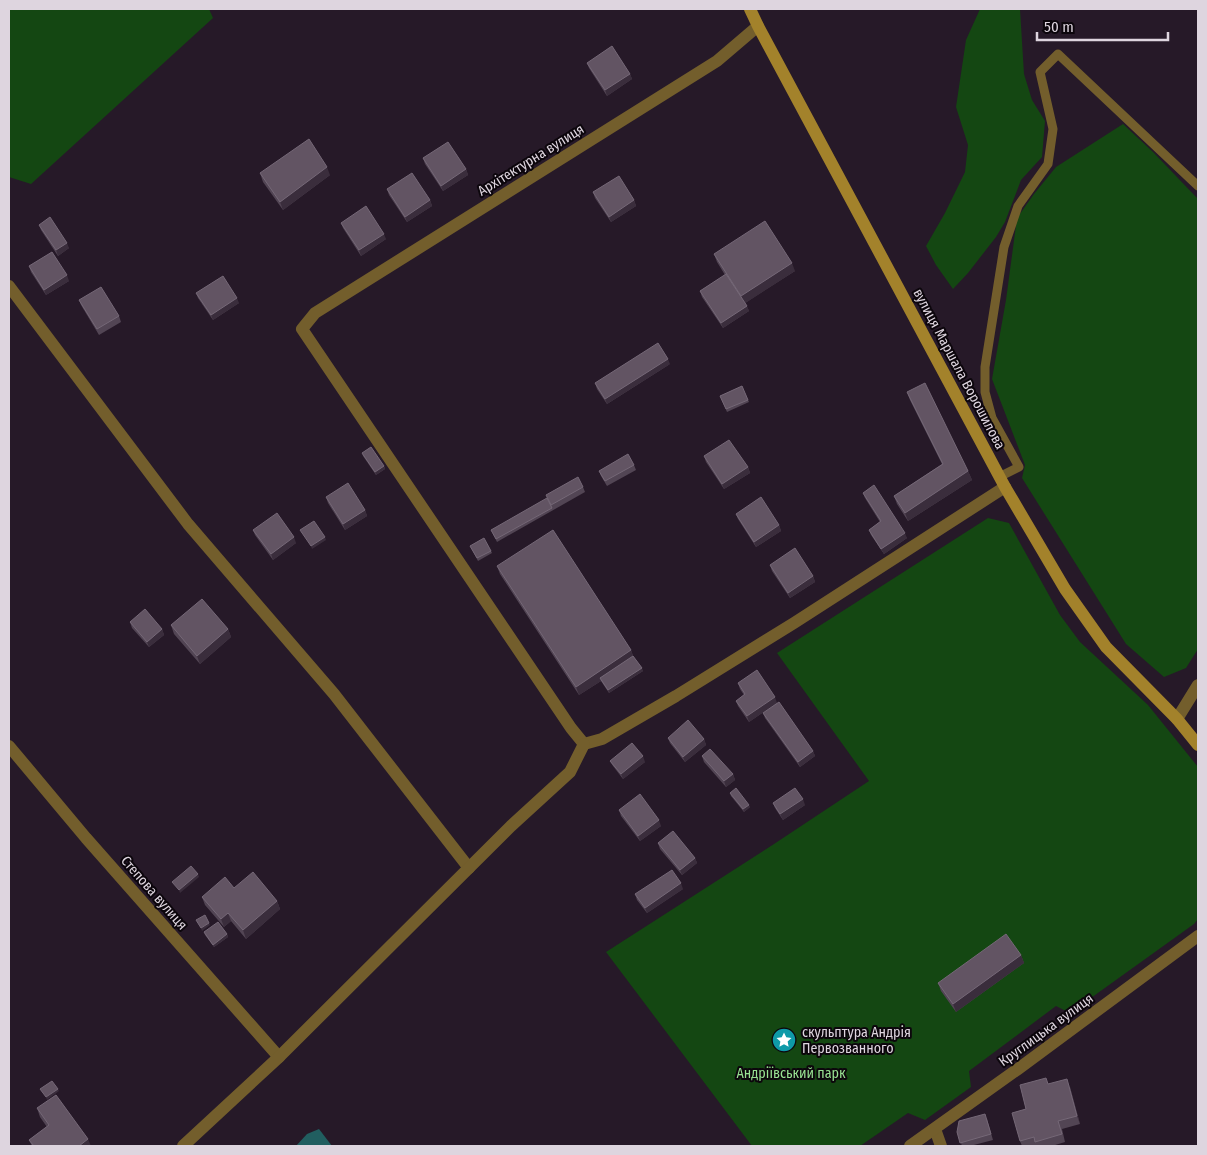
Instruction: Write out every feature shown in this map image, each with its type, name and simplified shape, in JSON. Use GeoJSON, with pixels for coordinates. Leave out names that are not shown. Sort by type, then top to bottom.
{"type":"FeatureCollection","features":[{"type":"Feature","properties":{"kind":"street","name":"вулиця Маршала Ворошилова"},"geometry":{"type":"LineString","coordinates":[[750,9],[1002,482],[1065,589],[1106,647],[1177,719],[1198,745]]}},
{"type":"Feature","properties":{"kind":"street","name":"Архітектурна вулиця"},"geometry":{"type":"LineString","coordinates":[[584,744],[571,728],[302,329],[315,313],[717,61],[758,26]]}},
{"type":"Feature","properties":{"kind":"street"},"geometry":{"type":"LineString","coordinates":[[9,286],[188,524],[334,694],[469,868]]}},
{"type":"Feature","properties":{"kind":"street"},"geometry":{"type":"LineString","coordinates":[[183,1146],[279,1057],[511,826],[570,772],[584,744],[602,739],[794,623],[1002,482]]}},
{"type":"Feature","properties":{"kind":"street"},"geometry":{"type":"LineString","coordinates":[[1177,719],[1198,685]]}},
{"type":"Feature","properties":{"kind":"street","name":"Степова вулиця"},"geometry":{"type":"LineString","coordinates":[[9,746],[93,846],[279,1057]]}},
{"type":"Feature","properties":{"kind":"street","name":"Круглицька вулиця"},"geometry":{"type":"LineString","coordinates":[[910,1146],[1198,936]]}},
{"type":"Feature","properties":{"kind":"street"},"geometry":{"type":"LineString","coordinates":[[935,1129],[941,1146]]}},
{"type":"Feature","properties":{"kind":"lane"},"geometry":{"type":"LineString","coordinates":[[1002,482],[1019,467],[992,418],[985,392],[985,367],[1004,247],[1018,206],[1048,164],[1053,129],[1040,72],[1058,54],[1198,186]]}},
{"type":"Feature","properties":{"kind":"green space"},"geometry":{"type":"Polygon","coordinates":[[[9,9],[209,9],[213,18],[31,184],[9,177],[9,9]]]}},
{"type":"Feature","properties":{"kind":"green space"},"geometry":{"type":"Polygon","coordinates":[[[980,9],[1020,9],[1024,74],[1032,100],[1045,121],[1042,157],[1021,180],[1005,222],[996,237],[953,289],[936,265],[926,246],[965,172],[968,145],[956,107],[966,40],[980,9]]]}},
{"type":"Feature","properties":{"kind":"green space"},"geometry":{"type":"Polygon","coordinates":[[[1123,124],[1198,199],[1198,649],[1186,668],[1164,677],[1126,644],[1022,478],[1025,465],[992,379],[1006,300],[1017,218],[1056,167],[1123,124]]]}},
{"type":"Feature","properties":{"kind":"green space","name":"Андріївський парк"},"geometry":{"type":"Polygon","coordinates":[[[988,518],[1009,523],[1060,615],[1080,642],[1148,705],[1198,767],[1198,919],[1194,924],[1070,1013],[1056,1006],[969,1071],[971,1087],[925,1120],[908,1113],[860,1146],[752,1146],[606,952],[869,781],[777,653],[988,518]]]}},
{"type":"Feature","properties":{"kind":"shaded area"},"geometry":{"type":"Polygon","coordinates":[[[319,1129],[332,1146],[296,1146],[307,1134],[319,1129]]]}},
{"type":"Feature","properties":{"kind":"building"},"geometry":{"type":"Polygon","coordinates":[[[612,46],[630,74],[605,90],[587,63],[612,46]]]}},
{"type":"Feature","properties":{"kind":"building"},"geometry":{"type":"Polygon","coordinates":[[[309,139],[327,167],[280,202],[260,173],[309,139]]]}},
{"type":"Feature","properties":{"kind":"building"},"geometry":{"type":"Polygon","coordinates":[[[448,142],[466,169],[441,186],[423,158],[448,142]]]}},
{"type":"Feature","properties":{"kind":"building"},"geometry":{"type":"Polygon","coordinates":[[[412,173],[430,200],[405,217],[387,189],[412,173]]]}},
{"type":"Feature","properties":{"kind":"building"},"geometry":{"type":"Polygon","coordinates":[[[619,176],[634,200],[609,217],[593,192],[619,176]]]}},
{"type":"Feature","properties":{"kind":"building"},"geometry":{"type":"Polygon","coordinates":[[[366,206],[384,234],[359,250],[341,223],[366,206]]]}},
{"type":"Feature","properties":{"kind":"building"},"geometry":{"type":"Polygon","coordinates":[[[50,217],[67,243],[56,250],[39,225],[50,217]]]}},
{"type":"Feature","properties":{"kind":"building"},"geometry":{"type":"Polygon","coordinates":[[[765,221],[792,263],[741,296],[714,254],[765,221]]]}},
{"type":"Feature","properties":{"kind":"building"},"geometry":{"type":"Polygon","coordinates":[[[52,252],[67,275],[44,290],[29,266],[52,252]]]}},
{"type":"Feature","properties":{"kind":"building"},"geometry":{"type":"Polygon","coordinates":[[[726,274],[747,306],[721,323],[700,291],[726,274]]]}},
{"type":"Feature","properties":{"kind":"building"},"geometry":{"type":"Polygon","coordinates":[[[223,276],[237,298],[211,315],[196,293],[223,276]]]}},
{"type":"Feature","properties":{"kind":"building"},"geometry":{"type":"Polygon","coordinates":[[[101,287],[119,316],[97,329],[79,300],[101,287]]]}},
{"type":"Feature","properties":{"kind":"building"},"geometry":{"type":"Polygon","coordinates":[[[658,343],[668,359],[605,399],[595,383],[658,343]]]}},
{"type":"Feature","properties":{"kind":"building"},"geometry":{"type":"Polygon","coordinates":[[[925,383],[968,471],[905,513],[894,496],[943,464],[907,392],[925,383]]]}},
{"type":"Feature","properties":{"kind":"building"},"geometry":{"type":"Polygon","coordinates":[[[742,386],[748,400],[726,409],[720,396],[742,386]]]}},
{"type":"Feature","properties":{"kind":"building"},"geometry":{"type":"Polygon","coordinates":[[[729,440],[748,467],[722,484],[704,456],[729,440]]]}},
{"type":"Feature","properties":{"kind":"building"},"geometry":{"type":"Polygon","coordinates":[[[371,447],[384,466],[375,472],[362,453],[371,447]]]}},
{"type":"Feature","properties":{"kind":"building"},"geometry":{"type":"Polygon","coordinates":[[[628,454],[634,465],[605,481],[599,471],[628,454]]]}},
{"type":"Feature","properties":{"kind":"building"},"geometry":{"type":"Polygon","coordinates":[[[578,477],[583,487],[551,505],[546,495],[578,477]]]}},
{"type":"Feature","properties":{"kind":"building"},"geometry":{"type":"Polygon","coordinates":[[[348,483],[365,510],[343,524],[326,497],[348,483]]]}},
{"type":"Feature","properties":{"kind":"building"},"geometry":{"type":"Polygon","coordinates":[[[874,485],[905,533],[881,549],[869,530],[881,521],[863,493],[874,485]]]}},
{"type":"Feature","properties":{"kind":"building"},"geometry":{"type":"Polygon","coordinates":[[[761,497],[779,525],[754,542],[736,514],[761,497]]]}},
{"type":"Feature","properties":{"kind":"building"},"geometry":{"type":"Polygon","coordinates":[[[547,498],[552,508],[496,539],[491,530],[547,498]]]}},
{"type":"Feature","properties":{"kind":"building"},"geometry":{"type":"Polygon","coordinates":[[[277,513],[294,537],[271,554],[253,530],[277,513]]]}},
{"type":"Feature","properties":{"kind":"building"},"geometry":{"type":"Polygon","coordinates":[[[314,521],[325,537],[311,546],[300,530],[314,521]]]}},
{"type":"Feature","properties":{"kind":"building"},"geometry":{"type":"Polygon","coordinates":[[[553,530],[631,650],[576,687],[497,566],[553,530]]]}},
{"type":"Feature","properties":{"kind":"building"},"geometry":{"type":"Polygon","coordinates":[[[484,538],[491,551],[477,558],[470,546],[484,538]]]}},
{"type":"Feature","properties":{"kind":"building"},"geometry":{"type":"Polygon","coordinates":[[[795,548],[813,576],[788,593],[770,565],[795,548]]]}},
{"type":"Feature","properties":{"kind":"building"},"geometry":{"type":"Polygon","coordinates":[[[202,599],[228,629],[197,656],[171,625],[202,599]]]}},
{"type":"Feature","properties":{"kind":"building"},"geometry":{"type":"Polygon","coordinates":[[[145,609],[162,629],[147,642],[130,622],[145,609]]]}},
{"type":"Feature","properties":{"kind":"building"},"geometry":{"type":"Polygon","coordinates":[[[633,656],[642,668],[608,690],[600,678],[633,656]]]}},
{"type":"Feature","properties":{"kind":"building"},"geometry":{"type":"Polygon","coordinates":[[[757,670],[775,697],[747,716],[736,701],[745,694],[738,683],[757,670]]]}},
{"type":"Feature","properties":{"kind":"building"},"geometry":{"type":"Polygon","coordinates":[[[779,702],[813,751],[798,762],[763,713],[779,702]]]}},
{"type":"Feature","properties":{"kind":"building"},"geometry":{"type":"Polygon","coordinates":[[[688,720],[704,739],[683,757],[668,738],[688,720]]]}},
{"type":"Feature","properties":{"kind":"building"},"geometry":{"type":"Polygon","coordinates":[[[632,743],[643,756],[621,774],[610,761],[632,743]]]}},
{"type":"Feature","properties":{"kind":"building"},"geometry":{"type":"Polygon","coordinates":[[[710,749],[733,774],[724,781],[702,756],[710,749]]]}},
{"type":"Feature","properties":{"kind":"building"},"geometry":{"type":"Polygon","coordinates":[[[736,788],[749,805],[743,809],[730,793],[736,788]]]}},
{"type":"Feature","properties":{"kind":"building"},"geometry":{"type":"Polygon","coordinates":[[[795,788],[803,799],[780,814],[773,803],[795,788]]]}},
{"type":"Feature","properties":{"kind":"building"},"geometry":{"type":"Polygon","coordinates":[[[640,794],[659,820],[638,836],[619,810],[640,794]]]}},
{"type":"Feature","properties":{"kind":"building"},"geometry":{"type":"Polygon","coordinates":[[[673,831],[695,858],[680,870],[658,843],[673,831]]]}},
{"type":"Feature","properties":{"kind":"building"},"geometry":{"type":"Polygon","coordinates":[[[191,866],[198,874],[179,890],[172,882],[191,866]]]}},
{"type":"Feature","properties":{"kind":"building"},"geometry":{"type":"Polygon","coordinates":[[[672,870],[681,883],[645,908],[635,894],[672,870]]]}},
{"type":"Feature","properties":{"kind":"building"},"geometry":{"type":"Polygon","coordinates":[[[253,872],[277,901],[243,930],[228,913],[221,919],[202,897],[225,877],[234,888],[253,872]]]}},
{"type":"Feature","properties":{"kind":"building"},"geometry":{"type":"Polygon","coordinates":[[[205,915],[209,923],[201,928],[196,920],[205,915]]]}},
{"type":"Feature","properties":{"kind":"building"},"geometry":{"type":"Polygon","coordinates":[[[218,922],[227,934],[213,945],[204,932],[218,922]]]}},
{"type":"Feature","properties":{"kind":"building"},"geometry":{"type":"Polygon","coordinates":[[[1006,934],[1021,955],[953,1004],[938,983],[1006,934]]]}},
{"type":"Feature","properties":{"kind":"building"},"geometry":{"type":"Polygon","coordinates":[[[1046,1078],[1048,1084],[1067,1079],[1077,1116],[1058,1121],[1062,1134],[1035,1142],[1034,1137],[1020,1141],[1012,1113],[1026,1109],[1020,1085],[1046,1078]]]}},
{"type":"Feature","properties":{"kind":"building"},"geometry":{"type":"Polygon","coordinates":[[[52,1081],[58,1089],[46,1097],[40,1089],[52,1081]]]}},
{"type":"Feature","properties":{"kind":"building"},"geometry":{"type":"Polygon","coordinates":[[[56,1095],[88,1139],[79,1146],[34,1146],[29,1140],[49,1125],[37,1108],[56,1095]]]}},
{"type":"Feature","properties":{"kind":"building"},"geometry":{"type":"Polygon","coordinates":[[[985,1114],[991,1134],[960,1143],[957,1132],[959,1121],[985,1114]]]}},
{"type":"Feature","properties":{"kind":"place","name":"скульптура Андрія Первозванного"},"geometry":{"type":"Point","coordinates":[784,1040]}}]}
